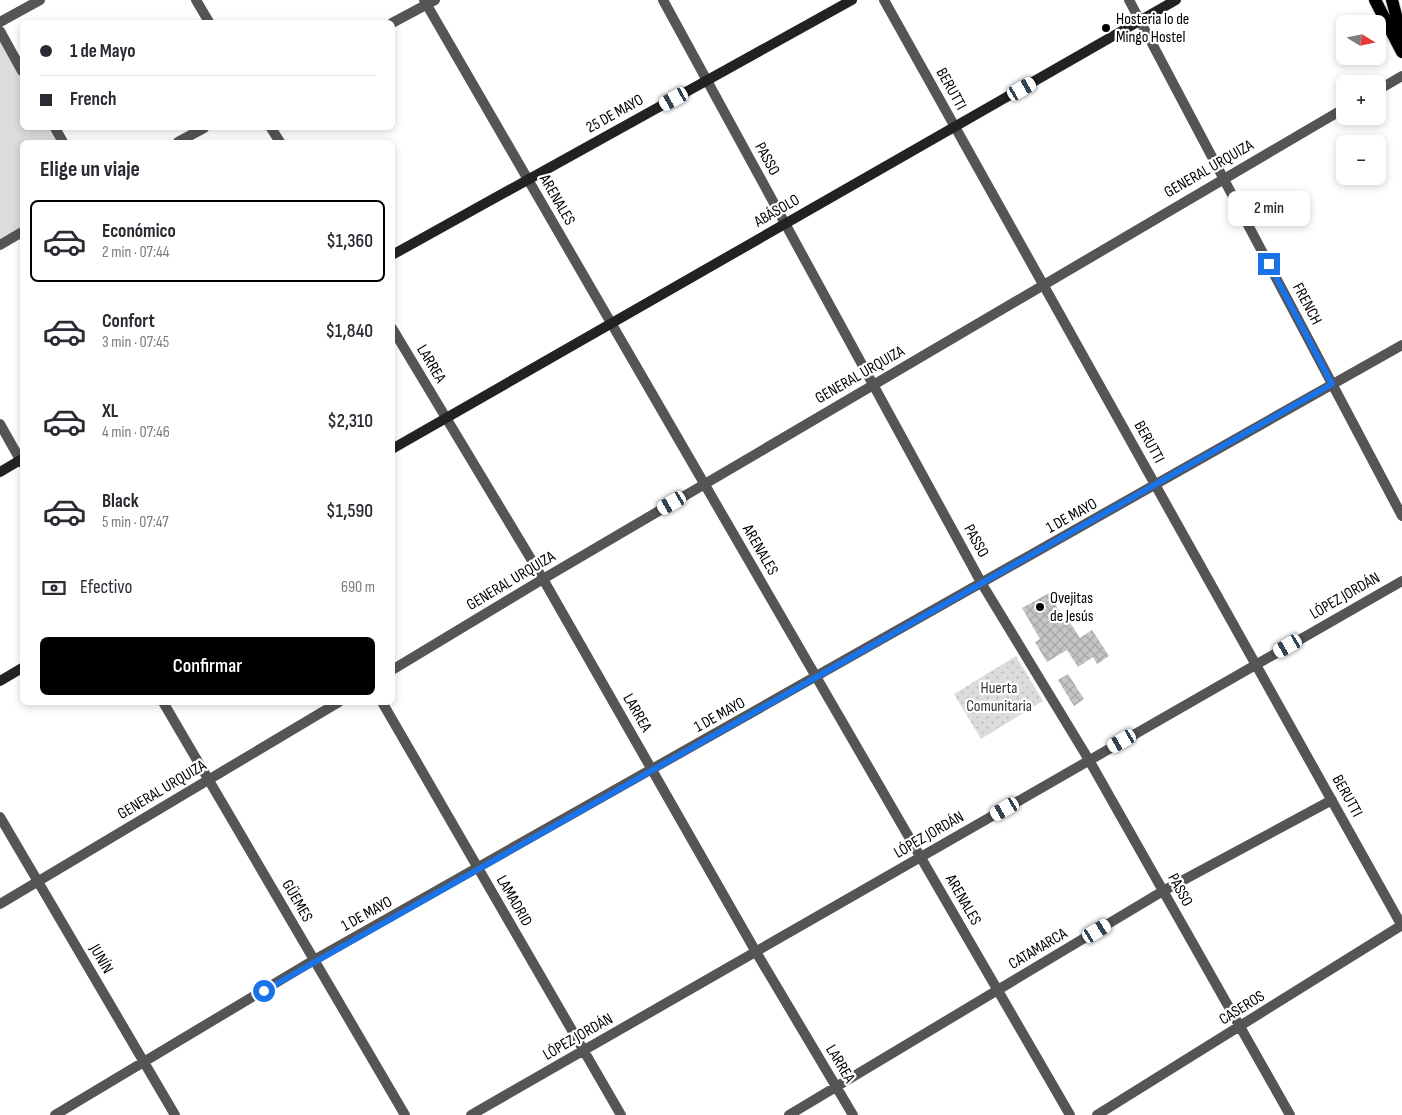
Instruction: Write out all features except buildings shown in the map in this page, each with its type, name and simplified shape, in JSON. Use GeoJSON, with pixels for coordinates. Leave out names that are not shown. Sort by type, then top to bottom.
{"type":"FeatureCollection","features":[{"type":"Feature","properties":{"kind":"main road"},"geometry":{"type":"LineString","coordinates":[[1375,0],[1402,52]]}},
{"type":"Feature","properties":{"kind":"main road"},"geometry":{"type":"LineString","coordinates":[[1392,0],[1402,38]]}},
{"type":"Feature","properties":{"kind":"street"},"geometry":{"type":"LineString","coordinates":[[0,22],[40,0]]}},
{"type":"Feature","properties":{"kind":"street"},"geometry":{"type":"LineString","coordinates":[[196,0],[208,20]]}},
{"type":"Feature","properties":{"kind":"street","name":"PASSO"},"geometry":{"type":"LineString","coordinates":[[663,0],[982,584],[1089,760],[1239,1028],[1290,1115]]}},
{"type":"Feature","properties":{"kind":"street","name":"25 DE MAYO"},"geometry":{"type":"LineString","coordinates":[[395,253],[852,0]]}},
{"type":"Feature","properties":{"kind":"street","name":"BERUTTI"},"geometry":{"type":"LineString","coordinates":[[884,0],[1402,926]]}},
{"type":"Feature","properties":{"kind":"street","name":"FRENCH"},"geometry":{"type":"LineString","coordinates":[[1129,0],[1402,516]]}},
{"type":"Feature","properties":{"kind":"street","name":"ABÁSOLO"},"geometry":{"type":"LineString","coordinates":[[395,447],[1176,0]]}},
{"type":"Feature","properties":{"kind":"street"},"geometry":{"type":"LineString","coordinates":[[395,21],[428,2]]}},
{"type":"Feature","properties":{"kind":"street","name":"ARENALES"},"geometry":{"type":"LineString","coordinates":[[428,2],[528,180],[1070,1115]]}},
{"type":"Feature","properties":{"kind":"street"},"geometry":{"type":"LineString","coordinates":[[0,31],[20,67]]}},
{"type":"Feature","properties":{"kind":"street"},"geometry":{"type":"LineString","coordinates":[[1386,85],[1402,76]]}},
{"type":"Feature","properties":{"kind":"street","name":"GENERAL URQUIZA"},"geometry":{"type":"LineString","coordinates":[[395,668],[873,384],[1336,113]]}},
{"type":"Feature","properties":{"kind":"street"},"geometry":{"type":"LineString","coordinates":[[182,140],[200,130]]}},
{"type":"Feature","properties":{"kind":"street"},"geometry":{"type":"LineString","coordinates":[[0,244],[20,233]]}},
{"type":"Feature","properties":{"kind":"street","name":"LARREA"},"geometry":{"type":"LineString","coordinates":[[395,333],[544,579],[756,952],[853,1115]]}},
{"type":"Feature","properties":{"kind":"street","name":"1 DE MAYO"},"geometry":{"type":"LineString","coordinates":[[54,1115],[314,960],[1156,486],[1402,345]]}},
{"type":"Feature","properties":{"kind":"street"},"geometry":{"type":"LineString","coordinates":[[0,424],[20,458]]}},
{"type":"Feature","properties":{"kind":"street"},"geometry":{"type":"LineString","coordinates":[[0,472],[20,462]]}},
{"type":"Feature","properties":{"kind":"street","name":"LÓPEZ JORDÁN"},"geometry":{"type":"LineString","coordinates":[[471,1115],[1402,581]]}},
{"type":"Feature","properties":{"kind":"street"},"geometry":{"type":"LineString","coordinates":[[0,682],[20,669]]}},
{"type":"Feature","properties":{"kind":"street","name":"GÜEMES"},"geometry":{"type":"LineString","coordinates":[[165,705],[405,1115]]}},
{"type":"Feature","properties":{"kind":"street","name":"GENERAL URQUIZA"},"geometry":{"type":"LineString","coordinates":[[0,904],[334,705]]}},
{"type":"Feature","properties":{"kind":"street","name":"LAMADRID"},"geometry":{"type":"LineString","coordinates":[[384,705],[621,1115]]}},
{"type":"Feature","properties":{"kind":"street","name":"CATAMARCA"},"geometry":{"type":"LineString","coordinates":[[789,1115],[1163,891],[1332,800]]}},
{"type":"Feature","properties":{"kind":"street","name":"JUNÍN"},"geometry":{"type":"LineString","coordinates":[[0,817],[175,1115]]}},
{"type":"Feature","properties":{"kind":"street","name":"CASEROS"},"geometry":{"type":"LineString","coordinates":[[1098,1115],[1402,926]]}},
{"type":"Feature","properties":{"kind":"green space"},"geometry":{"type":"Polygon","coordinates":[[[0,31],[20,67],[20,130],[56,130],[62,140],[20,140],[20,233],[0,244],[0,31]]]}},
{"type":"Feature","properties":{"kind":"green space","name":"Huerta Comunitaria"},"geometry":{"type":"Polygon","coordinates":[[[1016,656],[1043,701],[981,739],[954,694],[1016,656]]]}},
{"type":"Feature","properties":{"kind":"place","name":"Hosteria lo de Mingo Hostel"},"geometry":{"type":"Point","coordinates":[1106,28]}},
{"type":"Feature","properties":{"kind":"place","name":"Ovejitas de Jesús"},"geometry":{"type":"Point","coordinates":[1040,607]}},
{"type":"Feature","properties":{"kind":"route"},"geometry":{"type":"LineString","coordinates":[[264,991],[314,960],[1138,496],[1332,384],[1269,264]]}}]}
